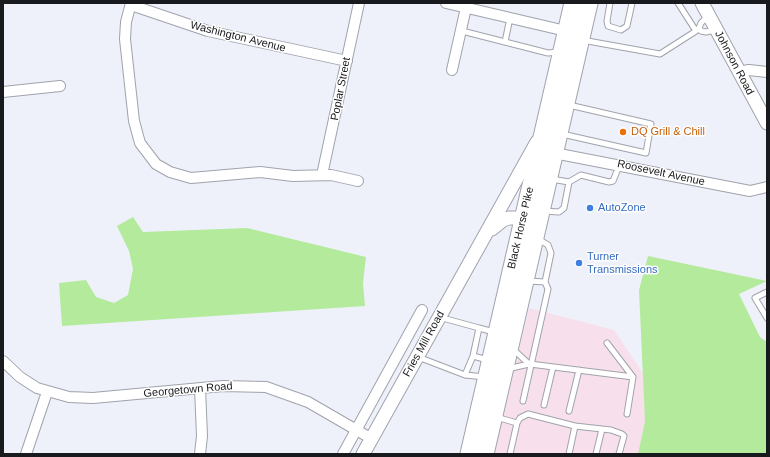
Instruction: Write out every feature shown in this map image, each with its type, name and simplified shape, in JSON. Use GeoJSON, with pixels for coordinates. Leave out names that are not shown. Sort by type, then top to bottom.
{"type":"FeatureCollection","features":[{"type":"Feature","properties":{"kind":"highway","name":"Black Horse Pike"},"geometry":{"type":"LineString","coordinates":[[469,454],[487,378],[498,365],[510,346],[525,281],[554,153],[551,132],[561,52],[573,3]]}},
{"type":"Feature","properties":{"kind":"highway","name":"Black Horse Pike"},"geometry":{"type":"LineString","coordinates":[[485,454],[494,416],[498,365],[498,333],[522,218],[551,132],[566,104],[589,3]]}},
{"type":"Feature","properties":{"kind":"highway"},"geometry":{"type":"LineString","coordinates":[[474,433],[476,454]]}},
{"type":"Feature","properties":{"kind":"main road","name":"Johnson Road"},"geometry":{"type":"LineString","coordinates":[[702,3],[767,123]]}},
{"type":"Feature","properties":{"kind":"main road","name":"Fries Mill Road"},"geometry":{"type":"LineString","coordinates":[[363,454],[439,317],[487,235],[551,132]]}},
{"type":"Feature","properties":{"kind":"main road","name":"Fries Mill Road"},"geometry":{"type":"LineString","coordinates":[[487,235],[503,220],[509,218],[522,218],[541,210]]}},
{"type":"Feature","properties":{"kind":"street","name":"Poplar Street"},"geometry":{"type":"LineString","coordinates":[[322,175],[359,3]]}},
{"type":"Feature","properties":{"kind":"street"},"geometry":{"type":"LineString","coordinates":[[446,3],[467,5],[510,18],[566,31]]}},
{"type":"Feature","properties":{"kind":"street","name":"Washington Avenue"},"geometry":{"type":"LineString","coordinates":[[131,4],[208,31],[347,61]]}},
{"type":"Feature","properties":{"kind":"street"},"geometry":{"type":"LineString","coordinates":[[131,4],[125,29],[125,39],[134,127],[142,148],[156,164],[170,172],[191,178],[260,172],[293,176],[322,175],[358,181]]}},
{"type":"Feature","properties":{"kind":"street"},"geometry":{"type":"LineString","coordinates":[[452,70],[467,5]]}},
{"type":"Feature","properties":{"kind":"street"},"geometry":{"type":"LineString","coordinates":[[739,72],[749,70],[767,72]]}},
{"type":"Feature","properties":{"kind":"street"},"geometry":{"type":"LineString","coordinates":[[3,92],[60,86]]}},
{"type":"Feature","properties":{"kind":"street","name":"Roosevelt Avenue"},"geometry":{"type":"LineString","coordinates":[[554,153],[750,192],[767,187]]}},
{"type":"Feature","properties":{"kind":"street","name":"Fries Mill Road"},"geometry":{"type":"LineString","coordinates":[[343,454],[422,310]]}},
{"type":"Feature","properties":{"kind":"street","name":"Georgetown Road"},"geometry":{"type":"LineString","coordinates":[[3,361],[28,383],[59,396],[87,398],[240,386],[274,389],[308,402],[372,439]]}},
{"type":"Feature","properties":{"kind":"street"},"geometry":{"type":"LineString","coordinates":[[200,388],[202,436],[200,454]]}},
{"type":"Feature","properties":{"kind":"street"},"geometry":{"type":"LineString","coordinates":[[26,454],[47,392]]}},
{"type":"Feature","properties":{"kind":"lane"},"geometry":{"type":"LineString","coordinates":[[610,3],[607,21],[608,26],[621,30],[627,26],[632,3]]}},
{"type":"Feature","properties":{"kind":"lane"},"geometry":{"type":"LineString","coordinates":[[678,3],[698,30],[706,32],[717,30]]}},
{"type":"Feature","properties":{"kind":"lane"},"geometry":{"type":"LineString","coordinates":[[581,39],[660,54],[698,30],[700,23],[708,15]]}},
{"type":"Feature","properties":{"kind":"lane"},"geometry":{"type":"LineString","coordinates":[[505,42],[510,18]]}},
{"type":"Feature","properties":{"kind":"lane"},"geometry":{"type":"LineString","coordinates":[[462,32],[548,53],[561,52]]}},
{"type":"Feature","properties":{"kind":"lane"},"geometry":{"type":"LineString","coordinates":[[551,132],[646,152],[651,124],[566,104]]}},
{"type":"Feature","properties":{"kind":"lane"},"geometry":{"type":"LineString","coordinates":[[548,178],[569,182],[581,175],[609,182],[613,181],[619,165]]}},
{"type":"Feature","properties":{"kind":"lane"},"geometry":{"type":"LineString","coordinates":[[541,210],[559,212],[564,208],[569,182]]}},
{"type":"Feature","properties":{"kind":"lane"},"geometry":{"type":"LineString","coordinates":[[523,401],[530,364],[548,289],[545,282],[551,253],[548,245],[535,237]]}},
{"type":"Feature","properties":{"kind":"lane"},"geometry":{"type":"LineString","coordinates":[[525,281],[545,282]]}},
{"type":"Feature","properties":{"kind":"lane"},"geometry":{"type":"LineString","coordinates":[[767,292],[755,298],[767,318]]}},
{"type":"Feature","properties":{"kind":"lane"},"geometry":{"type":"LineString","coordinates":[[439,317],[498,333]]}},
{"type":"Feature","properties":{"kind":"lane"},"geometry":{"type":"LineString","coordinates":[[465,375],[473,356],[479,328]]}},
{"type":"Feature","properties":{"kind":"lane"},"geometry":{"type":"LineString","coordinates":[[607,343],[633,377],[627,414]]}},
{"type":"Feature","properties":{"kind":"lane"},"geometry":{"type":"LineString","coordinates":[[510,346],[530,364]]}},
{"type":"Feature","properties":{"kind":"lane"},"geometry":{"type":"LineString","coordinates":[[473,356],[498,365],[530,364],[633,377]]}},
{"type":"Feature","properties":{"kind":"lane"},"geometry":{"type":"LineString","coordinates":[[417,357],[465,375],[487,378]]}},
{"type":"Feature","properties":{"kind":"lane"},"geometry":{"type":"LineString","coordinates":[[544,405],[553,367]]}},
{"type":"Feature","properties":{"kind":"lane"},"geometry":{"type":"LineString","coordinates":[[569,411],[579,370]]}},
{"type":"Feature","properties":{"kind":"lane"},"geometry":{"type":"LineString","coordinates":[[510,454],[517,422],[520,418],[528,414],[575,426],[602,429],[622,434],[624,436],[619,454]]}},
{"type":"Feature","properties":{"kind":"lane"},"geometry":{"type":"LineString","coordinates":[[494,416],[517,422]]}},
{"type":"Feature","properties":{"kind":"lane"},"geometry":{"type":"LineString","coordinates":[[569,454],[575,426]]}},
{"type":"Feature","properties":{"kind":"lane"},"geometry":{"type":"LineString","coordinates":[[596,454],[602,429]]}},
{"type":"Feature","properties":{"kind":"shaded area"},"geometry":{"type":"Polygon","coordinates":[[[529,308],[614,330],[644,375],[645,421],[638,454],[494,454],[529,308]]]}},
{"type":"Feature","properties":{"kind":"green space"},"geometry":{"type":"Polygon","coordinates":[[[133,217],[143,232],[247,228],[366,257],[363,283],[365,306],[62,326],[59,283],[86,280],[96,297],[114,303],[128,295],[133,269],[129,251],[117,226],[133,217]]]}},
{"type":"Feature","properties":{"kind":"green space"},"geometry":{"type":"Polygon","coordinates":[[[648,256],[767,281],[739,294],[760,337],[767,342],[767,454],[638,454],[645,421],[639,290],[648,256]]]}},
{"type":"Feature","properties":{"kind":"place","name":"DQ Grill & Chill"},"geometry":{"type":"Point","coordinates":[623,132]}},
{"type":"Feature","properties":{"kind":"place","name":"AutoZone"},"geometry":{"type":"Point","coordinates":[590,208]}},
{"type":"Feature","properties":{"kind":"place","name":"Turner Transmissions"},"geometry":{"type":"Point","coordinates":[579,263]}}]}
